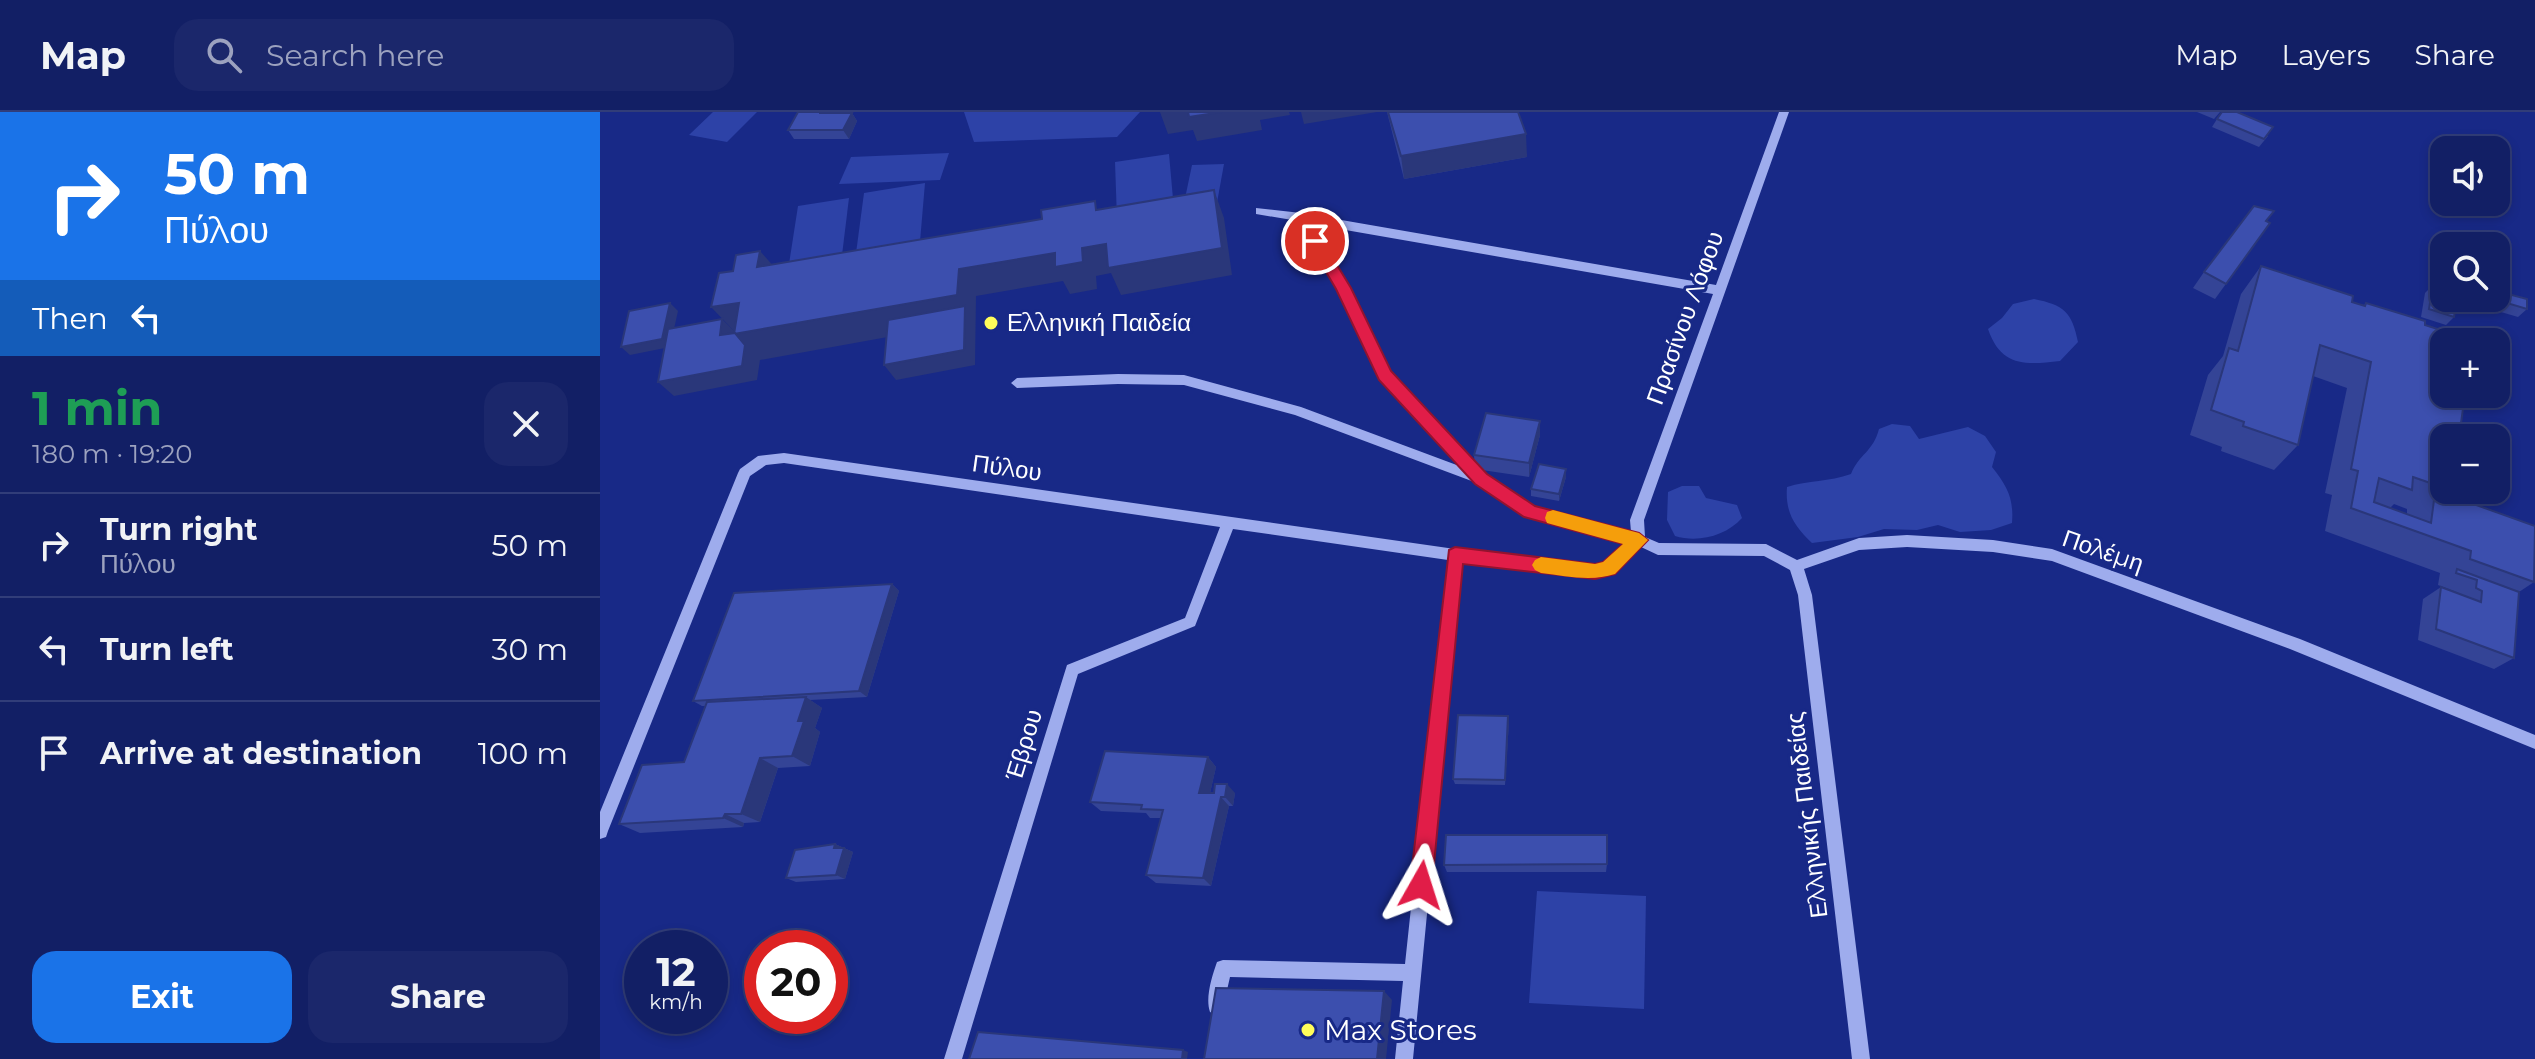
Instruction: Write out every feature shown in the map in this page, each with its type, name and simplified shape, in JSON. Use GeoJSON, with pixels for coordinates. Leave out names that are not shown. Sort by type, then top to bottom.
{"type":"FeatureCollection","features":[{"type":"Feature","properties":{"kind":"street","name":"Πρασίνου Λόφου"},"geometry":{"type":"LineString","coordinates":[[1639,540],[1637,520],[1717,290],[1784,112]]}},
{"type":"Feature","properties":{"kind":"street"},"geometry":{"type":"LineString","coordinates":[[1260,211],[1717,290]]}},
{"type":"Feature","properties":{"kind":"street"},"geometry":{"type":"LineString","coordinates":[[1301,217],[1343,288],[1385,375],[1481,479]]}},
{"type":"Feature","properties":{"kind":"street"},"geometry":{"type":"LineString","coordinates":[[1017,383],[1184,380],[1297,411],[1481,479],[1531,512],[1639,540],[1658,549],[1766,550],[1796,566]]}},
{"type":"Feature","properties":{"kind":"street","name":"Πύλου"},"geometry":{"type":"LineString","coordinates":[[600,831],[745,473],[763,460],[784,458],[1455,555],[1595,571],[1608,568],[1639,540]]}},
{"type":"Feature","properties":{"kind":"street","name":"Έβρου"},"geometry":{"type":"LineString","coordinates":[[953,1059],[1072,670],[1190,622],[1229,522]]}},
{"type":"Feature","properties":{"kind":"street","name":"Πολέμη"},"geometry":{"type":"LineString","coordinates":[[1796,566],[1859,544],[1907,541],[1993,546],[2052,555],[2295,644],[2535,742]]}},
{"type":"Feature","properties":{"kind":"street"},"geometry":{"type":"LineString","coordinates":[[1404,1059],[1455,555]]}},
{"type":"Feature","properties":{"kind":"street","name":"Ελληνικής Παιδείας"},"geometry":{"type":"LineString","coordinates":[[1796,566],[1805,595],[1861,1059]]}},
{"type":"Feature","properties":{"kind":"street"},"geometry":{"type":"LineString","coordinates":[[1212,1029],[1223,968],[1412,973]]}},
{"type":"Feature","properties":{"kind":"shaded area"},"geometry":{"type":"Polygon","coordinates":[[[713,112],[757,112],[727,142],[689,135],[713,112]]]}},
{"type":"Feature","properties":{"kind":"shaded area"},"geometry":{"type":"Polygon","coordinates":[[[964,112],[1140,112],[1117,137],[974,142],[964,112]]]}},
{"type":"Feature","properties":{"kind":"shaded area"},"geometry":{"type":"Polygon","coordinates":[[[949,153],[940,180],[839,184],[851,157],[949,153]]]}},
{"type":"Feature","properties":{"kind":"shaded area"},"geometry":{"type":"Polygon","coordinates":[[[1169,154],[1174,210],[1117,219],[1115,162],[1169,154]]]}},
{"type":"Feature","properties":{"kind":"shaded area"},"geometry":{"type":"Polygon","coordinates":[[[1224,164],[1216,208],[1183,208],[1192,165],[1224,164]]]}},
{"type":"Feature","properties":{"kind":"shaded area"},"geometry":{"type":"Polygon","coordinates":[[[925,183],[918,265],[853,276],[864,193],[925,183]]]}},
{"type":"Feature","properties":{"kind":"shaded area"},"geometry":{"type":"Polygon","coordinates":[[[849,198],[842,255],[789,264],[798,206],[849,198]]]}},
{"type":"Feature","properties":{"kind":"shaded area"},"geometry":{"type":"Polygon","coordinates":[[[2034,299],[2060,307],[2073,323],[2078,342],[2060,361],[2016,361],[2000,351],[1993,341],[1988,329],[2013,304],[2034,299]]]}},
{"type":"Feature","properties":{"kind":"shaded area"},"geometry":{"type":"Polygon","coordinates":[[[1892,424],[1910,426],[1919,439],[1968,427],[1985,436],[1996,452],[1992,467],[2008,493],[2012,523],[1991,530],[1960,532],[1938,525],[1917,530],[1884,529],[1858,537],[1812,543],[1792,518],[1787,487],[1851,474],[1879,429],[1892,424]]]}},
{"type":"Feature","properties":{"kind":"shaded area"},"geometry":{"type":"Polygon","coordinates":[[[1682,486],[1699,486],[1706,498],[1737,505],[1742,518],[1728,529],[1711,536],[1693,539],[1675,536],[1667,520],[1668,492],[1682,486]]]}},
{"type":"Feature","properties":{"kind":"shaded area"},"geometry":{"type":"Polygon","coordinates":[[[1537,891],[1646,896],[1644,1009],[1529,1003],[1537,891]]]}},
{"type":"Feature","properties":{"kind":"building"},"geometry":{"type":"Polygon","coordinates":[[[798,112],[852,113],[843,130],[788,130],[798,112]]]}},
{"type":"Feature","properties":{"kind":"building"},"geometry":{"type":"Polygon","coordinates":[[[1188,112],[1222,112],[1189,117],[1188,112]]]}},
{"type":"Feature","properties":{"kind":"building"},"geometry":{"type":"Polygon","coordinates":[[[1388,112],[1518,112],[1526,134],[1401,156],[1388,112]]]}},
{"type":"Feature","properties":{"kind":"building"},"geometry":{"type":"Polygon","coordinates":[[[2222,112],[2237,112],[2273,127],[2264,139],[2217,119],[2222,112]]]}},
{"type":"Feature","properties":{"kind":"building"},"geometry":{"type":"Polygon","coordinates":[[[1214,190],[1222,248],[1108,268],[1106,244],[1082,248],[1083,262],[1055,267],[1055,253],[959,269],[957,295],[734,334],[739,303],[711,307],[719,273],[733,271],[736,255],[760,251],[757,267],[1042,219],[1041,210],[1095,201],[1096,210],[1214,190]]]}},
{"type":"Feature","properties":{"kind":"building"},"geometry":{"type":"Polygon","coordinates":[[[2254,206],[2274,211],[2266,221],[2270,223],[2226,284],[2204,272],[2254,206]]]}},
{"type":"Feature","properties":{"kind":"building"},"geometry":{"type":"Polygon","coordinates":[[[2261,266],[2353,296],[2352,302],[2365,306],[2366,303],[2425,321],[2425,325],[2434,328],[2430,328],[2430,408],[2463,408],[2461,424],[2430,424],[2430,483],[2413,477],[2412,490],[2379,478],[2374,502],[2431,523],[2434,504],[2473,504],[2535,526],[2534,582],[2470,559],[2471,551],[2351,508],[2358,471],[2351,469],[2371,362],[2320,345],[2298,445],[2243,426],[2244,422],[2211,410],[2229,348],[2238,351],[2261,266]]]}},
{"type":"Feature","properties":{"kind":"building"},"geometry":{"type":"Polygon","coordinates":[[[2510,295],[2527,299],[2527,309],[2510,304],[2510,295]]]}},
{"type":"Feature","properties":{"kind":"building"},"geometry":{"type":"Polygon","coordinates":[[[670,303],[662,339],[621,347],[629,311],[670,303]]]}},
{"type":"Feature","properties":{"kind":"building"},"geometry":{"type":"Polygon","coordinates":[[[965,306],[964,350],[884,365],[888,320],[965,306]]]}},
{"type":"Feature","properties":{"kind":"building"},"geometry":{"type":"Polygon","coordinates":[[[2438,312],[2455,312],[2454,317],[2438,312]]]}},
{"type":"Feature","properties":{"kind":"building"},"geometry":{"type":"Polygon","coordinates":[[[722,319],[720,335],[735,333],[745,345],[742,366],[658,382],[668,329],[722,319]]]}},
{"type":"Feature","properties":{"kind":"building"},"geometry":{"type":"Polygon","coordinates":[[[1486,413],[1540,421],[1529,463],[1474,455],[1486,413]]]}},
{"type":"Feature","properties":{"kind":"building"},"geometry":{"type":"Polygon","coordinates":[[[1539,464],[1566,469],[1559,494],[1531,489],[1539,464]]]}},
{"type":"Feature","properties":{"kind":"building"},"geometry":{"type":"Polygon","coordinates":[[[2457,569],[2519,592],[2514,658],[2436,629],[2441,587],[2481,602],[2482,591],[2476,588],[2477,580],[2456,573],[2457,569]]]}},
{"type":"Feature","properties":{"kind":"building"},"geometry":{"type":"Polygon","coordinates":[[[892,584],[859,691],[693,701],[734,593],[892,584]]]}},
{"type":"Feature","properties":{"kind":"building"},"geometry":{"type":"Polygon","coordinates":[[[806,697],[798,721],[804,721],[792,756],[760,758],[741,814],[725,814],[723,818],[619,824],[642,765],[684,762],[707,702],[806,697]]]}},
{"type":"Feature","properties":{"kind":"building"},"geometry":{"type":"Polygon","coordinates":[[[1458,715],[1508,716],[1505,780],[1453,779],[1458,715]]]}},
{"type":"Feature","properties":{"kind":"building"},"geometry":{"type":"Polygon","coordinates":[[[1105,751],[1208,757],[1199,793],[1214,793],[1215,784],[1227,784],[1225,797],[1221,797],[1203,878],[1146,875],[1163,810],[1141,809],[1142,805],[1090,802],[1105,751]]]}},
{"type":"Feature","properties":{"kind":"building"},"geometry":{"type":"Polygon","coordinates":[[[1446,835],[1607,835],[1607,864],[1444,865],[1446,835]]]}},
{"type":"Feature","properties":{"kind":"building"},"geometry":{"type":"Polygon","coordinates":[[[835,844],[834,848],[844,848],[836,875],[786,878],[795,850],[835,844]]]}},
{"type":"Feature","properties":{"kind":"building","name":"Max Stores"},"geometry":{"type":"Polygon","coordinates":[[[1216,988],[1384,991],[1377,1059],[1204,1059],[1216,988]]]}},
{"type":"Feature","properties":{"kind":"building"},"geometry":{"type":"Polygon","coordinates":[[[978,1032],[1183,1050],[1182,1059],[969,1059],[978,1032]]]}},
{"type":"Feature","properties":{"kind":"slow traffic"},"geometry":{"type":"LineString","coordinates":[[1541,565],[1595,571],[1608,568],[1639,540],[1553,518]]}},
{"type":"Feature","properties":{"kind":"place","name":"Ελληνική Παιδεία"},"geometry":{"type":"Point","coordinates":[991,323]}},
{"type":"Feature","properties":{"kind":"place","name":"Max Stores"},"geometry":{"type":"Point","coordinates":[1308,1030]}},
{"type":"Feature","properties":{"kind":"route"},"geometry":{"type":"LineString","coordinates":[[1315,241],[1343,288],[1385,375],[1481,479],[1531,512],[1639,540],[1608,568],[1595,571],[1455,555],[1421,885]]}}]}
